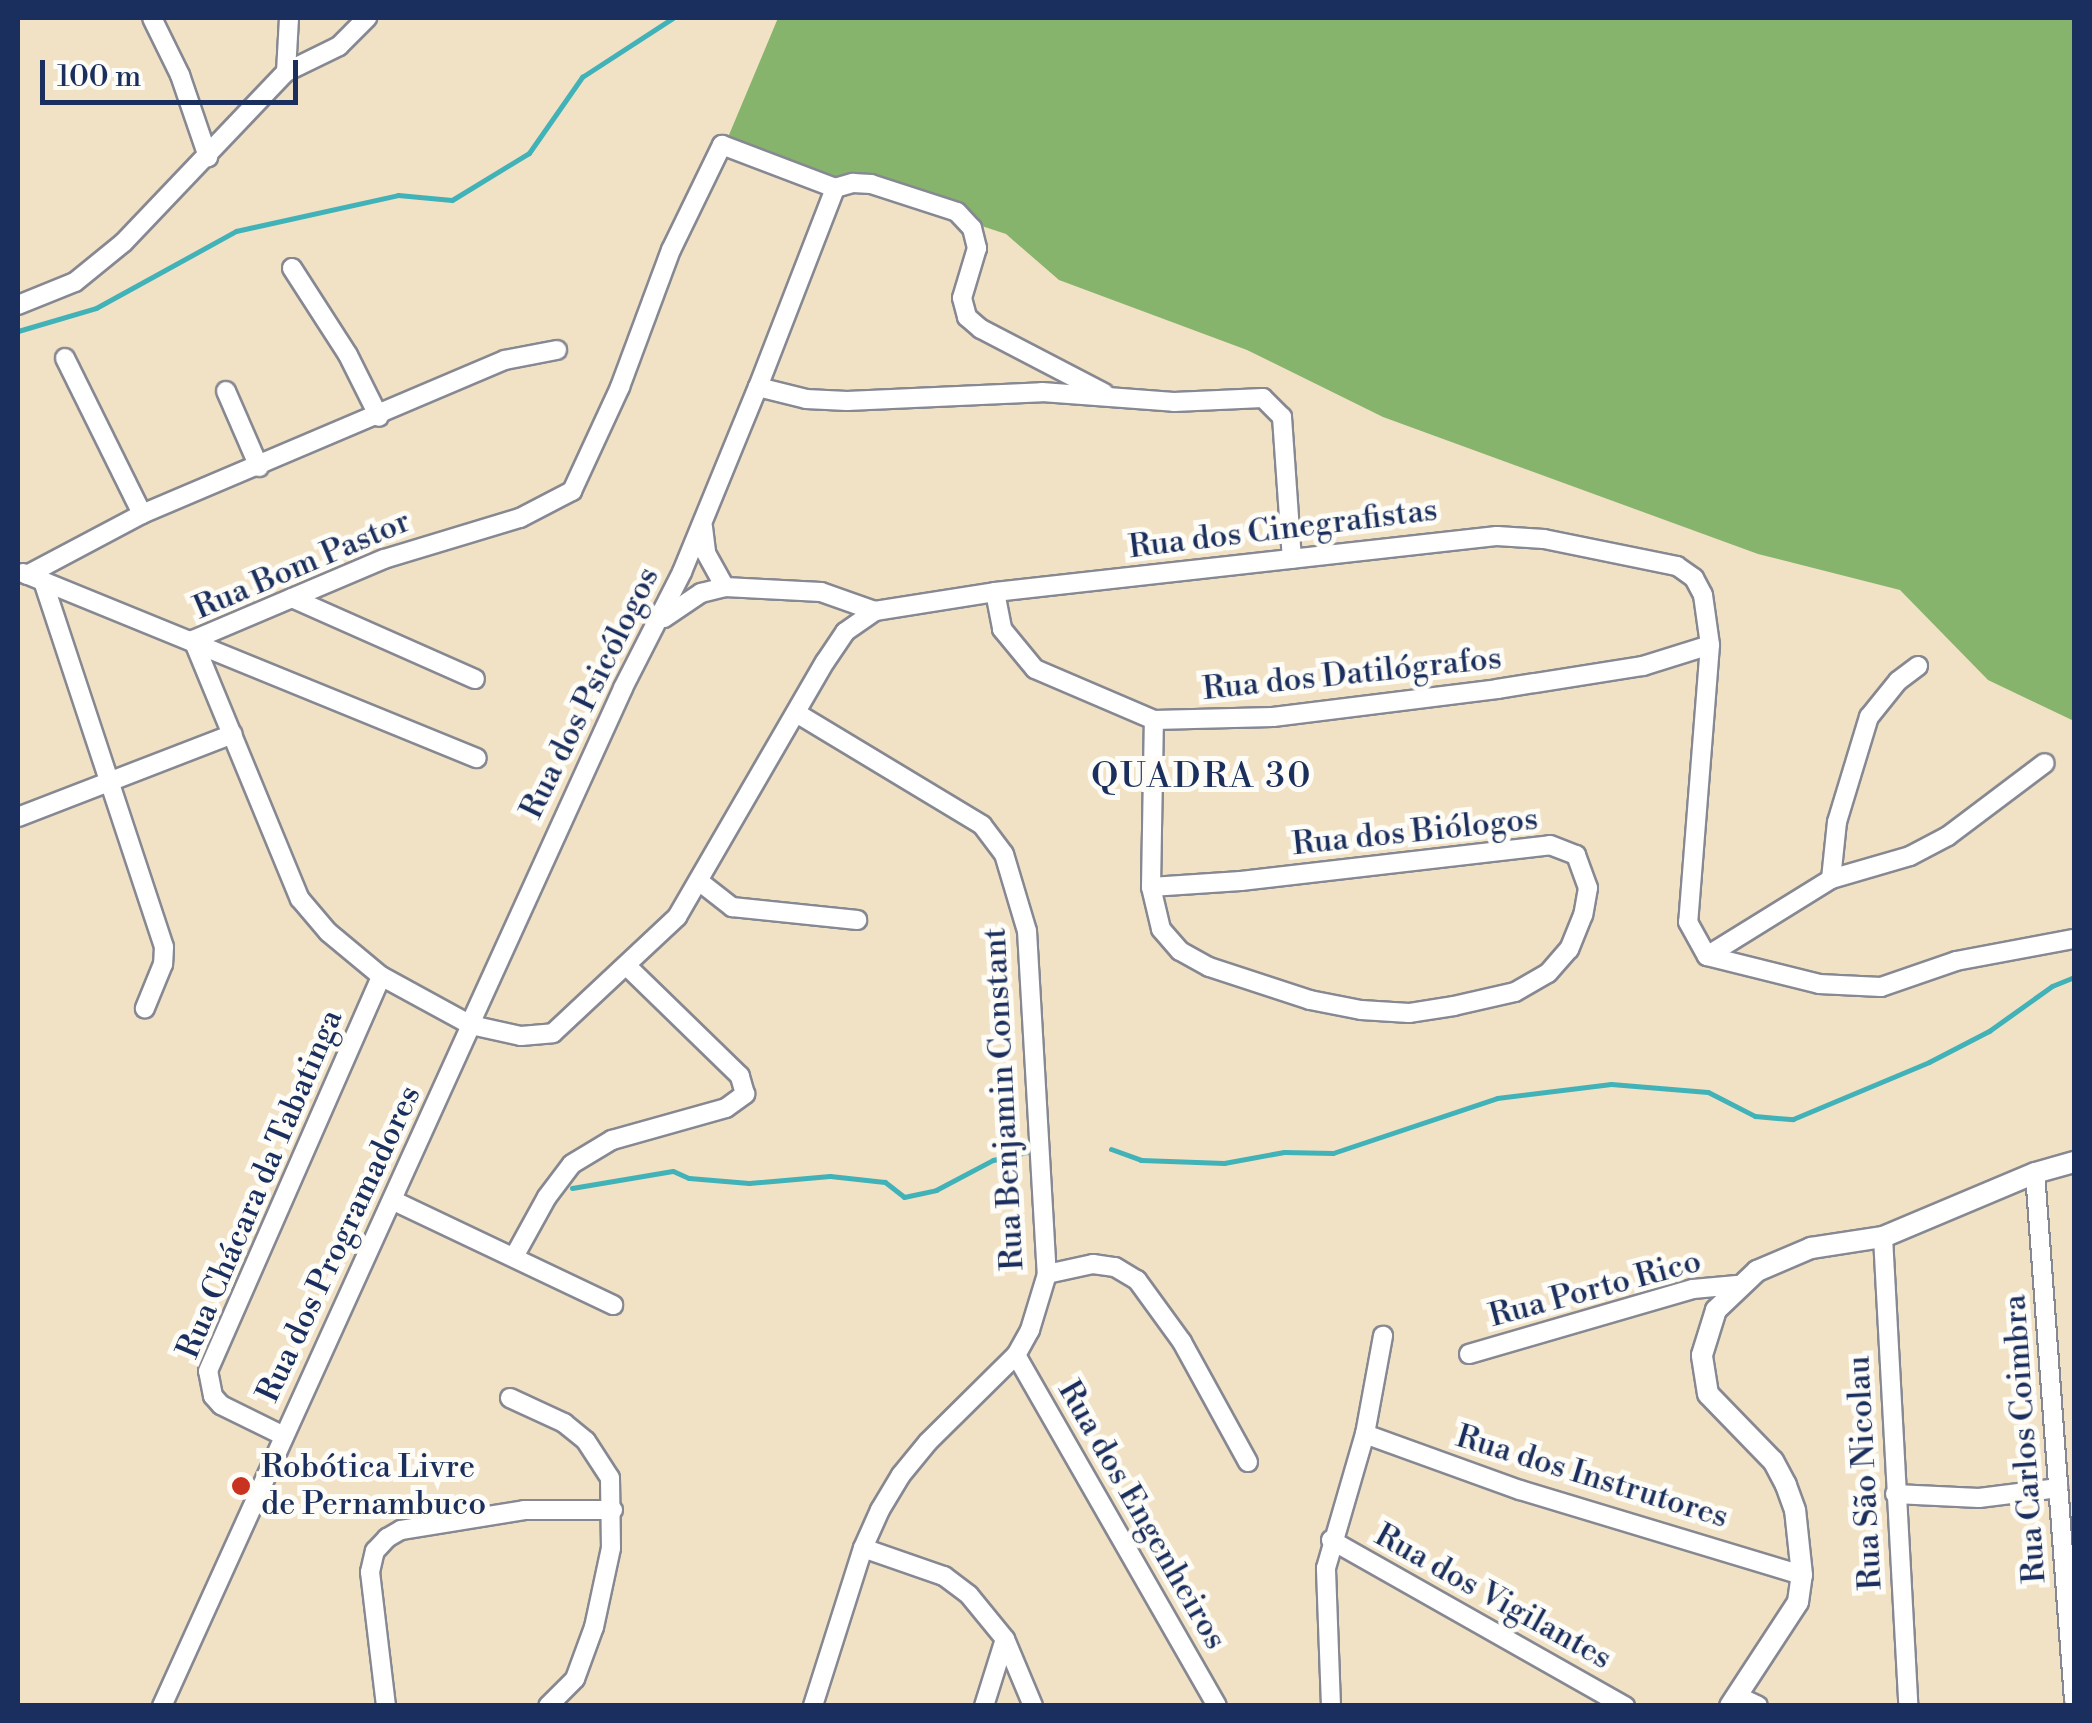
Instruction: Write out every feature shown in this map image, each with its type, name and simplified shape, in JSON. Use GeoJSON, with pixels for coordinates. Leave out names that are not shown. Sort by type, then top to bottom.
{"type":"FeatureCollection","features":[{"type":"Feature","properties":{"kind":"street"},"geometry":{"type":"LineString","coordinates":[[152,18],[180,75],[208,157]]}},
{"type":"Feature","properties":{"kind":"street"},"geometry":{"type":"LineString","coordinates":[[286,72],[289,18]]}},
{"type":"Feature","properties":{"kind":"street"},"geometry":{"type":"LineString","coordinates":[[18,306],[75,282],[148,223],[286,72],[339,46],[368,18]]}},
{"type":"Feature","properties":{"kind":"street","name":"Rua Bom Pastor"},"geometry":{"type":"LineString","coordinates":[[381,976],[338,942],[300,900],[192,640],[429,542],[520,518],[572,490],[620,387],[671,250],[722,145],[834,188]]}},
{"type":"Feature","properties":{"kind":"street"},"geometry":{"type":"LineString","coordinates":[[834,188],[871,184],[957,212],[976,238],[977,248],[962,298],[972,324],[1109,395]]}},
{"type":"Feature","properties":{"kind":"street","name":"Rua dos Psicólogos"},"geometry":{"type":"LineString","coordinates":[[472,1024],[702,523],[834,188]]}},
{"type":"Feature","properties":{"kind":"street"},"geometry":{"type":"LineString","coordinates":[[292,268],[348,355],[379,416]]}},
{"type":"Feature","properties":{"kind":"street"},"geometry":{"type":"LineString","coordinates":[[29,576],[142,514],[505,360],[557,350]]}},
{"type":"Feature","properties":{"kind":"street"},"geometry":{"type":"LineString","coordinates":[[65,358],[142,514]]}},
{"type":"Feature","properties":{"kind":"street"},"geometry":{"type":"LineString","coordinates":[[758,388],[806,399],[846,401],[962,394],[1109,395],[1174,402],[1262,398],[1271,402],[1284,429],[1292,558]]}},
{"type":"Feature","properties":{"kind":"street"},"geometry":{"type":"LineString","coordinates":[[226,391],[259,467]]}},
{"type":"Feature","properties":{"kind":"street"},"geometry":{"type":"LineString","coordinates":[[657,625],[679,605],[725,587],[706,553],[702,523]]}},
{"type":"Feature","properties":{"kind":"street","name":"Rua dos Cinegrafistas"},"geometry":{"type":"LineString","coordinates":[[725,587],[821,592],[875,611],[995,592],[1513,537],[1677,566],[1694,578],[1703,595],[1710,645]]}},
{"type":"Feature","properties":{"kind":"street"},"geometry":{"type":"LineString","coordinates":[[29,576],[476,758]]}},
{"type":"Feature","properties":{"kind":"street"},"geometry":{"type":"LineString","coordinates":[[29,576],[108,781],[164,947],[163,964],[145,1008]]}},
{"type":"Feature","properties":{"kind":"street","name":"Rua dos Datilógrafos"},"geometry":{"type":"LineString","coordinates":[[995,592],[1002,629],[1035,669],[1154,720],[1274,717],[1546,683],[1643,666],[1710,645]]}},
{"type":"Feature","properties":{"kind":"street"},"geometry":{"type":"LineString","coordinates":[[292,598],[474,679]]}},
{"type":"Feature","properties":{"kind":"street"},"geometry":{"type":"LineString","coordinates":[[381,976],[472,1024],[534,1037],[554,1033],[666,929],[700,882],[846,632],[875,611]]}},
{"type":"Feature","properties":{"kind":"street"},"geometry":{"type":"LineString","coordinates":[[1710,645],[1688,922],[1708,956],[1819,984],[1881,987],[1956,961],[2074,938]]}},
{"type":"Feature","properties":{"kind":"street"},"geometry":{"type":"LineString","coordinates":[[1831,880],[1837,822],[1869,717],[1898,681],[1918,666]]}},
{"type":"Feature","properties":{"kind":"street","name":"Rua Benjamin Constant"},"geometry":{"type":"LineString","coordinates":[[798,714],[982,825],[1004,854],[1027,932],[1046,1274],[1030,1330],[1016,1355],[900,1475],[863,1548],[813,1706]]}},
{"type":"Feature","properties":{"kind":"street","name":"Rua dos Biólogos"},"geometry":{"type":"LineString","coordinates":[[1151,887],[1241,882],[1550,845],[1576,855],[1588,888],[1583,915],[1568,948],[1548,973],[1515,992],[1408,1013],[1361,1010],[1310,1000],[1209,967],[1180,951],[1161,929],[1151,887],[1154,720]]}},
{"type":"Feature","properties":{"kind":"street"},"geometry":{"type":"LineString","coordinates":[[18,817],[233,734]]}},
{"type":"Feature","properties":{"kind":"street"},"geometry":{"type":"LineString","coordinates":[[1708,956],[1831,880],[1898,860],[1948,836],[2045,763]]}},
{"type":"Feature","properties":{"kind":"street"},"geometry":{"type":"LineString","coordinates":[[700,882],[732,906],[857,920]]}},
{"type":"Feature","properties":{"kind":"street"},"geometry":{"type":"LineString","coordinates":[[515,1256],[548,1196],[572,1164],[612,1140],[726,1108],[745,1094],[740,1076],[628,967]]}},
{"type":"Feature","properties":{"kind":"street","name":"Rua Chácara da Tabatinga"},"geometry":{"type":"LineString","coordinates":[[284,1436],[221,1405],[213,1396],[208,1371],[381,976]]}},
{"type":"Feature","properties":{"kind":"street","name":"Rua dos Programadores"},"geometry":{"type":"LineString","coordinates":[[162,1706],[472,1024]]}},
{"type":"Feature","properties":{"kind":"street","name":"Rua Porto Rico"},"geometry":{"type":"LineString","coordinates":[[1469,1354],[1693,1289],[1737,1285],[1811,1248],[1883,1236],[2035,1173],[2074,1162]]}},
{"type":"Feature","properties":{"kind":"street","name":"Rua Carlos Coimbra"},"geometry":{"type":"LineString","coordinates":[[2035,1173],[2074,1700]]}},
{"type":"Feature","properties":{"kind":"street"},"geometry":{"type":"LineString","coordinates":[[392,1200],[612,1305]]}},
{"type":"Feature","properties":{"kind":"street","name":"Rua São Nicolau"},"geometry":{"type":"LineString","coordinates":[[1883,1236],[1908,1706]]}},
{"type":"Feature","properties":{"kind":"street"},"geometry":{"type":"LineString","coordinates":[[1046,1274],[1093,1264],[1115,1268],[1137,1280],[1182,1342],[1248,1462]]}},
{"type":"Feature","properties":{"kind":"street","name":"Rua Porto Rico"},"geometry":{"type":"LineString","coordinates":[[1734,1701],[1798,1602],[1802,1576],[1795,1510],[1786,1485],[1773,1461],[1720,1411],[1708,1394],[1702,1374],[1707,1330],[1716,1310],[1737,1285]]}},
{"type":"Feature","properties":{"kind":"street"},"geometry":{"type":"LineString","coordinates":[[1332,1706],[1324,1595],[1332,1540],[1365,1434],[1383,1336]]}},
{"type":"Feature","properties":{"kind":"street","name":"Rua dos Engenheiros"},"geometry":{"type":"LineString","coordinates":[[1016,1355],[1217,1706]]}},
{"type":"Feature","properties":{"kind":"street"},"geometry":{"type":"LineString","coordinates":[[510,1398],[564,1423],[586,1441],[610,1478],[611,1548],[594,1626],[575,1679],[548,1706]]}},
{"type":"Feature","properties":{"kind":"street","name":"Rua dos Instrutores"},"geometry":{"type":"LineString","coordinates":[[1365,1434],[1520,1490],[1802,1576]]}},
{"type":"Feature","properties":{"kind":"street"},"geometry":{"type":"LineString","coordinates":[[1895,1494],[1979,1498],[2058,1488]]}},
{"type":"Feature","properties":{"kind":"street"},"geometry":{"type":"LineString","coordinates":[[386,1706],[370,1572],[375,1551],[400,1530],[524,1510],[613,1510]]}},
{"type":"Feature","properties":{"kind":"street","name":"Rua dos Vigilantes"},"geometry":{"type":"LineString","coordinates":[[1332,1540],[1625,1706]]}},
{"type":"Feature","properties":{"kind":"street"},"geometry":{"type":"LineString","coordinates":[[863,1548],[944,1576],[979,1605],[1005,1639],[1033,1706]]}},
{"type":"Feature","properties":{"kind":"street"},"geometry":{"type":"LineString","coordinates":[[984,1706],[1005,1639]]}},
{"type":"Feature","properties":{"kind":"street"},"geometry":{"type":"LineString","coordinates":[[1734,1701],[1758,1706]]}},
{"type":"Feature","properties":{"kind":"green space"},"geometry":{"type":"Polygon","coordinates":[[[778,18],[2074,18],[2074,721],[1988,680],[1900,590],[1758,554],[1383,417],[1247,350],[1059,280],[1006,234],[726,142],[778,18]]]}},
{"type":"Feature","properties":{"kind":"waterway"},"geometry":{"type":"LineString","coordinates":[[18,331],[96,308],[236,231],[398,195],[452,200],[529,153],[582,77],[673,18]]}},
{"type":"Feature","properties":{"kind":"waterway"},"geometry":{"type":"LineString","coordinates":[[1111,1149],[1141,1160],[1224,1163],[1284,1152],[1333,1153],[1497,1098],[1611,1084],[1708,1092],[1755,1116],[1793,1119],[1929,1062],[1989,1031],[2052,986],[2074,977]]}},
{"type":"Feature","properties":{"kind":"waterway"},"geometry":{"type":"LineString","coordinates":[[572,1188],[673,1171],[689,1178],[749,1183],[830,1176],[885,1182],[904,1197],[936,1190],[993,1160],[1027,1152]]}},
{"type":"Feature","properties":{"kind":"place","name":"Robótica Livre de Pernambuco"},"geometry":{"type":"Point","coordinates":[241,1486]}},
{"type":"Feature","properties":{"kind":"district","name":"QUADRA 30"},"geometry":{"type":"Point","coordinates":[1202,777]}}]}
